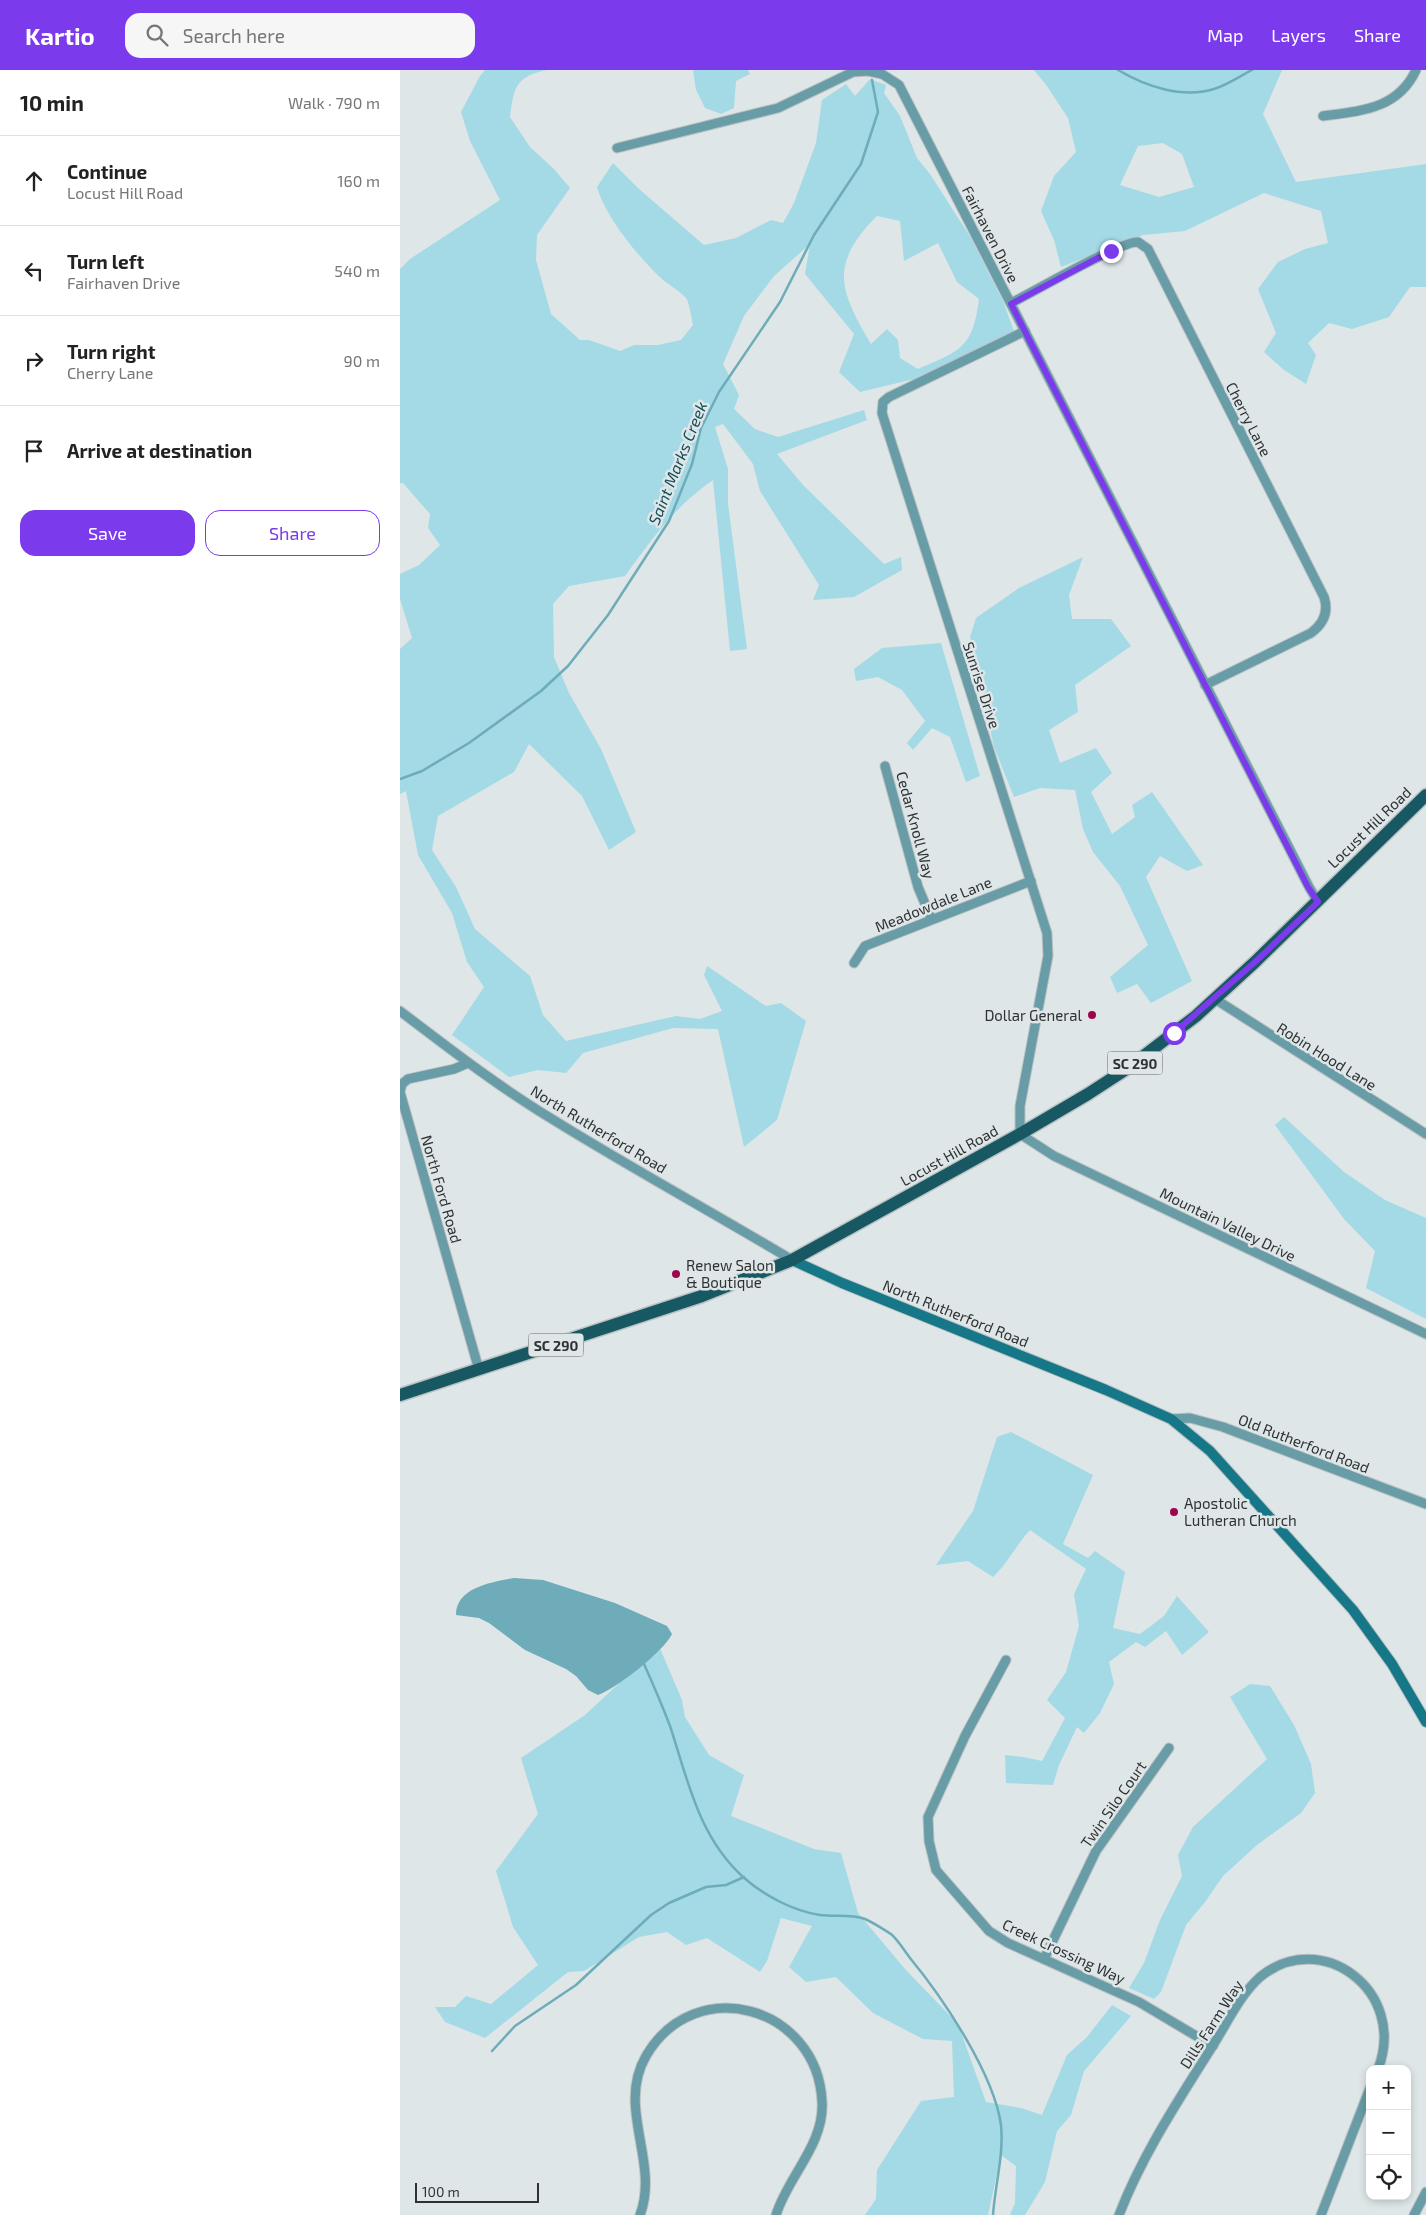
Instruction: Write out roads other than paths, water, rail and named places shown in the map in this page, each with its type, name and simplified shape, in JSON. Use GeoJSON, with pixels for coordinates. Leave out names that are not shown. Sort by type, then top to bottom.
{"type":"FeatureCollection","features":[{"type":"Feature","properties":{"kind":"main road","name":"Locust Hill Road"},"geometry":{"type":"LineString","coordinates":[[400,1395],[702,1296],[792,1260],[1020,1134],[1128,1068],[1215,999],[1318,902],[1426,795]]}},
{"type":"Feature","properties":{"kind":"street"},"geometry":{"type":"LineString","coordinates":[[1323,116],[1373,108],[1387,103],[1404,88],[1416,70]]}},
{"type":"Feature","properties":{"kind":"street","name":"Fairhaven Drive"},"geometry":{"type":"LineString","coordinates":[[618,148],[778,108],[853,72],[868,71],[882,74],[901,88],[1308,887],[1318,902]]}},
{"type":"Feature","properties":{"kind":"street","name":"Cherry Lane"},"geometry":{"type":"LineString","coordinates":[[1011,304],[1111,251],[1128,243],[1138,242],[1148,249],[1188,325],[1324,597],[1326,607],[1321,624],[1311,633],[1205,685]]}},
{"type":"Feature","properties":{"kind":"street","name":"Sunrise Drive"},"geometry":{"type":"LineString","coordinates":[[1020,1134],[1020,1106],[1049,945],[1045,924],[882,413],[882,406],[889,397],[1025,331]]}},
{"type":"Feature","properties":{"kind":"street","name":"Cedar Knoll Way"},"geometry":{"type":"LineString","coordinates":[[885,766],[918,887],[931,918]]}},
{"type":"Feature","properties":{"kind":"street","name":"Meadowdale Lane"},"geometry":{"type":"LineString","coordinates":[[854,963],[865,946],[931,918],[1031,881]]}},
{"type":"Feature","properties":{"kind":"street","name":"Robin Hood Lane"},"geometry":{"type":"LineString","coordinates":[[1215,999],[1426,1134]]}},
{"type":"Feature","properties":{"kind":"street","name":"North Rutherford Road"},"geometry":{"type":"LineString","coordinates":[[400,1011],[468,1063],[552,1120],[792,1260],[869,1294],[1106,1390],[1171,1419],[1210,1451],[1353,1610],[1392,1664],[1426,1722]]}},
{"type":"Feature","properties":{"kind":"street","name":"North Ford Road"},"geometry":{"type":"LineString","coordinates":[[468,1063],[454,1069],[408,1079],[402,1084],[400,1092],[479,1370]]}},
{"type":"Feature","properties":{"kind":"street","name":"Mountain Valley Drive"},"geometry":{"type":"LineString","coordinates":[[1020,1134],[1054,1156],[1426,1334]]}},
{"type":"Feature","properties":{"kind":"street","name":"Old Rutherford Road"},"geometry":{"type":"LineString","coordinates":[[1171,1419],[1190,1418],[1224,1427],[1426,1504]]}},
{"type":"Feature","properties":{"kind":"street","name":"Creek Crossing Way"},"geometry":{"type":"LineString","coordinates":[[1006,1660],[965,1736],[928,1817],[929,1841],[936,1870],[989,1931],[1008,1943],[1139,2002],[1213,2046]]}},
{"type":"Feature","properties":{"kind":"street","name":"Twin Silo Court"},"geometry":{"type":"LineString","coordinates":[[1044,1959],[1096,1851],[1169,1748]]}},
{"type":"Feature","properties":{"kind":"street","name":"Dills Farm Way"},"geometry":{"type":"LineString","coordinates":[[1119,2215],[1141,2164],[1213,2046],[1246,1994],[1262,1976],[1272,1970],[1289,1963],[1308,1960],[1332,1964],[1354,1976],[1371,1992],[1383,2019],[1385,2036],[1379,2065]]}},
{"type":"Feature","properties":{"kind":"street"},"geometry":{"type":"LineString","coordinates":[[640,2215],[645,2196],[646,2175],[634,2104],[640,2069],[653,2046],[672,2027],[697,2014],[725,2008],[742,2009],[761,2014],[786,2028],[806,2050],[819,2078],[822,2103],[820,2127],[815,2140],[789,2183],[776,2215]]}},
{"type":"Feature","properties":{"kind":"street"},"geometry":{"type":"LineString","coordinates":[[1321,2215],[1366,2098]]}},
{"type":"Feature","properties":{"kind":"street"},"geometry":{"type":"LineString","coordinates":[[1414,2215],[1426,2192]]}},
{"type":"Feature","properties":{"kind":"waterway"},"geometry":{"type":"LineString","coordinates":[[1118,70],[1152,86],[1177,92],[1202,92],[1214,89],[1252,70]]}},
{"type":"Feature","properties":{"kind":"waterway","name":"Saint Marks Creek"},"geometry":{"type":"LineString","coordinates":[[400,779],[422,771],[469,743],[541,691],[568,666],[608,615],[669,521],[692,464],[701,428],[719,392],[780,302],[814,235],[861,164],[878,112],[872,80]]}},
{"type":"Feature","properties":{"kind":"waterway"},"geometry":{"type":"LineString","coordinates":[[644,1664],[670,1726],[696,1806],[715,1844],[728,1861],[751,1884],[789,1906],[820,1915],[860,1917],[891,1934],[937,1994],[965,2037],[988,2083],[1001,2125],[1000,2159],[993,2215]]}},
{"type":"Feature","properties":{"kind":"waterway"},"geometry":{"type":"LineString","coordinates":[[492,2051],[515,2026],[576,1985],[651,1915],[669,1903],[706,1887],[726,1885],[744,1877]]}},
{"type":"Feature","properties":{"kind":"place","name":"Dollar General"},"geometry":{"type":"Point","coordinates":[1092,1015]}},
{"type":"Feature","properties":{"kind":"place","name":"Renew Salon & Boutique"},"geometry":{"type":"Point","coordinates":[676,1274]}},
{"type":"Feature","properties":{"kind":"place","name":"Apostolic Lutheran Church"},"geometry":{"type":"Point","coordinates":[1174,1512]}}]}
